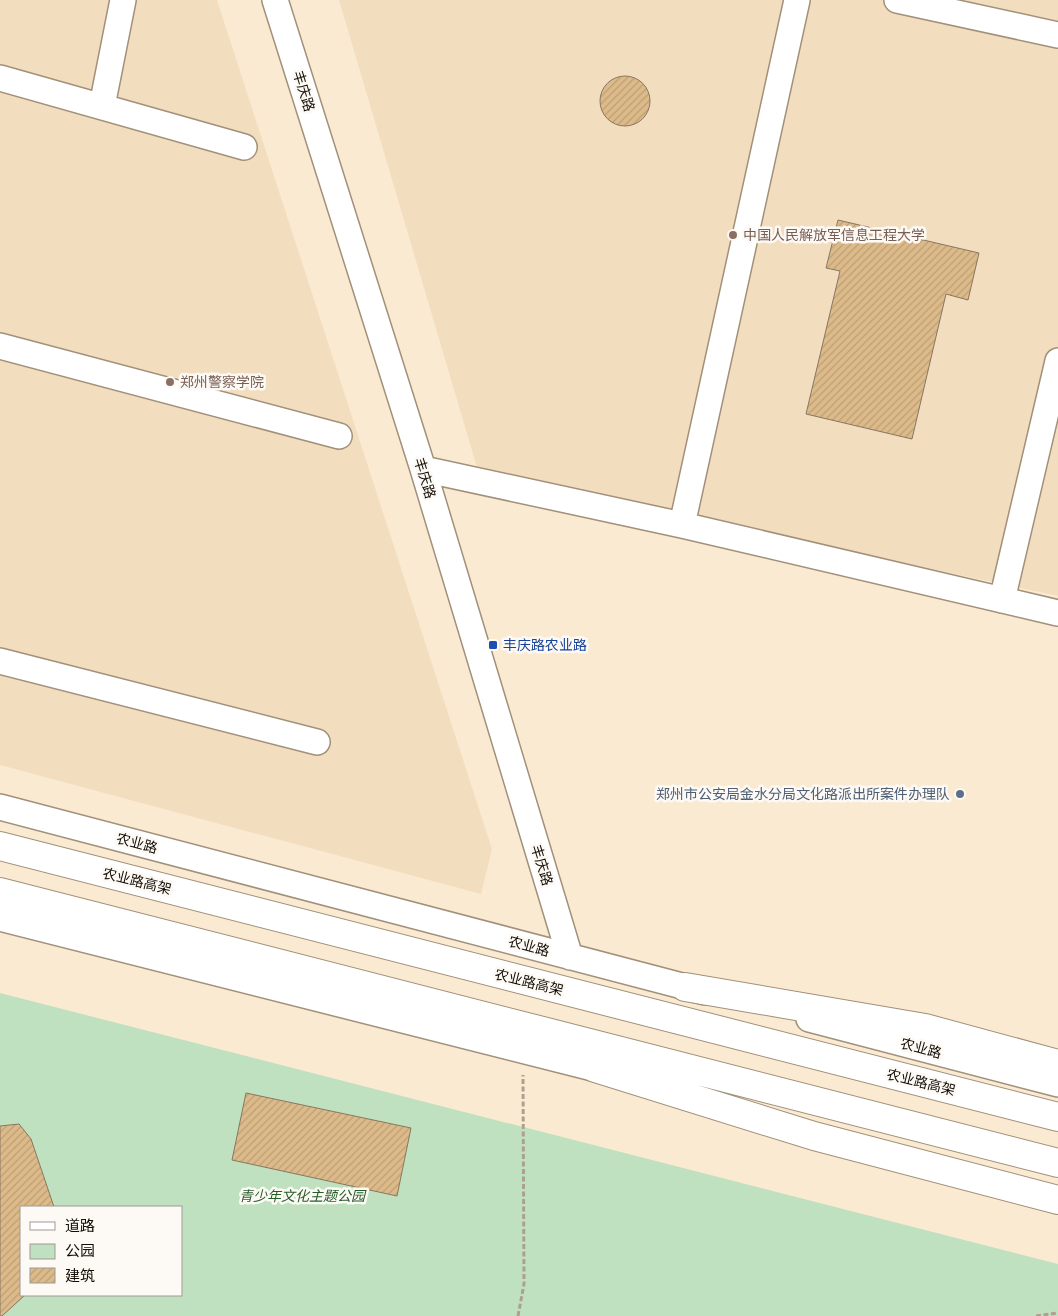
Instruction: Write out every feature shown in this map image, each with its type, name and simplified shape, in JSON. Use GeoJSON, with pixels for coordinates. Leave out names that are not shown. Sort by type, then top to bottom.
{"type":"FeatureCollection","features":[{"type":"Feature","properties":{"kind":"highway","name":"农业路高架"},"geometry":{"type":"LineString","coordinates":[[0,846],[1058,1117]]}},
{"type":"Feature","properties":{"kind":"highway"},"geometry":{"type":"LineString","coordinates":[[0,892],[1058,1163]]}},
{"type":"Feature","properties":{"kind":"highway"},"geometry":{"type":"LineString","coordinates":[[685,987],[925,1028],[1058,1064]]}},
{"type":"Feature","properties":{"kind":"highway"},"geometry":{"type":"LineString","coordinates":[[594,1068],[814,1136],[1058,1200]]}},
{"type":"Feature","properties":{"kind":"street"},"geometry":{"type":"LineString","coordinates":[[102,106],[123,0]]}},
{"type":"Feature","properties":{"kind":"street","name":"丰庆路"},"geometry":{"type":"LineString","coordinates":[[275,0],[423,469],[570,957]]}},
{"type":"Feature","properties":{"kind":"street"},"geometry":{"type":"LineString","coordinates":[[682,525],[797,0]]}},
{"type":"Feature","properties":{"kind":"street"},"geometry":{"type":"LineString","coordinates":[[897,0],[1058,35]]}},
{"type":"Feature","properties":{"kind":"street"},"geometry":{"type":"LineString","coordinates":[[0,78],[244,147]]}},
{"type":"Feature","properties":{"kind":"street"},"geometry":{"type":"LineString","coordinates":[[0,346],[339,436]]}},
{"type":"Feature","properties":{"kind":"street"},"geometry":{"type":"LineString","coordinates":[[1002,600],[1058,361]]}},
{"type":"Feature","properties":{"kind":"street"},"geometry":{"type":"LineString","coordinates":[[423,469],[682,525],[1058,613]]}},
{"type":"Feature","properties":{"kind":"street"},"geometry":{"type":"LineString","coordinates":[[0,661],[317,742]]}},
{"type":"Feature","properties":{"kind":"street","name":"农业路"},"geometry":{"type":"LineString","coordinates":[[0,807],[1058,1084]]}},
{"type":"Feature","properties":{"kind":"street"},"geometry":{"type":"LineString","coordinates":[[0,918],[1058,1187]]}},
{"type":"Feature","properties":{"kind":"path"},"geometry":{"type":"LineString","coordinates":[[518,1316],[524,1284],[522,1050]]}},
{"type":"Feature","properties":{"kind":"path"},"geometry":{"type":"LineString","coordinates":[[1036,1316],[1058,1313]]}},
{"type":"Feature","properties":{"kind":"shaded area","name":"郑州警察学院"},"geometry":{"type":"Polygon","coordinates":[[[0,0],[217,0],[492,849],[481,894],[0,765],[0,0]]]}},
{"type":"Feature","properties":{"kind":"shaded area","name":"中国人民解放军信息工程大学"},"geometry":{"type":"Polygon","coordinates":[[[339,0],[1058,0],[1058,596],[478,471],[339,0]]]}},
{"type":"Feature","properties":{"kind":"green space","name":"青少年文化主题公园"},"geometry":{"type":"Polygon","coordinates":[[[0,993],[1058,1264],[1058,1316],[0,1316],[0,993]]]}},
{"type":"Feature","properties":{"kind":"building"},"geometry":{"type":"Polygon","coordinates":[[[625,76],[643,83],[650,101],[643,119],[625,126],[607,119],[600,101],[607,83],[625,76]]]}},
{"type":"Feature","properties":{"kind":"building"},"geometry":{"type":"Polygon","coordinates":[[[838,220],[979,253],[968,300],[946,294],[912,439],[806,414],[840,271],[826,268],[838,220]]]}},
{"type":"Feature","properties":{"kind":"building"},"geometry":{"type":"Polygon","coordinates":[[[246,1093],[411,1128],[397,1196],[232,1160],[246,1093]]]}},
{"type":"Feature","properties":{"kind":"building"},"geometry":{"type":"Polygon","coordinates":[[[19,1124],[31,1139],[54,1206],[20,1206],[20,1296],[24,1296],[2,1316],[0,1316],[0,1126],[19,1124]]]}},
{"type":"Feature","properties":{"kind":"place","name":"中国人民解放军信息工程大学"},"geometry":{"type":"Point","coordinates":[733,235]}},
{"type":"Feature","properties":{"kind":"place","name":"郑州警察学院"},"geometry":{"type":"Point","coordinates":[170,382]}},
{"type":"Feature","properties":{"kind":"place","name":"丰庆路农业路"},"geometry":{"type":"Point","coordinates":[493,645]}},
{"type":"Feature","properties":{"kind":"place","name":"郑州市公安局金水分局文化路派出所案件办理队"},"geometry":{"type":"Point","coordinates":[960,794]}}]}
